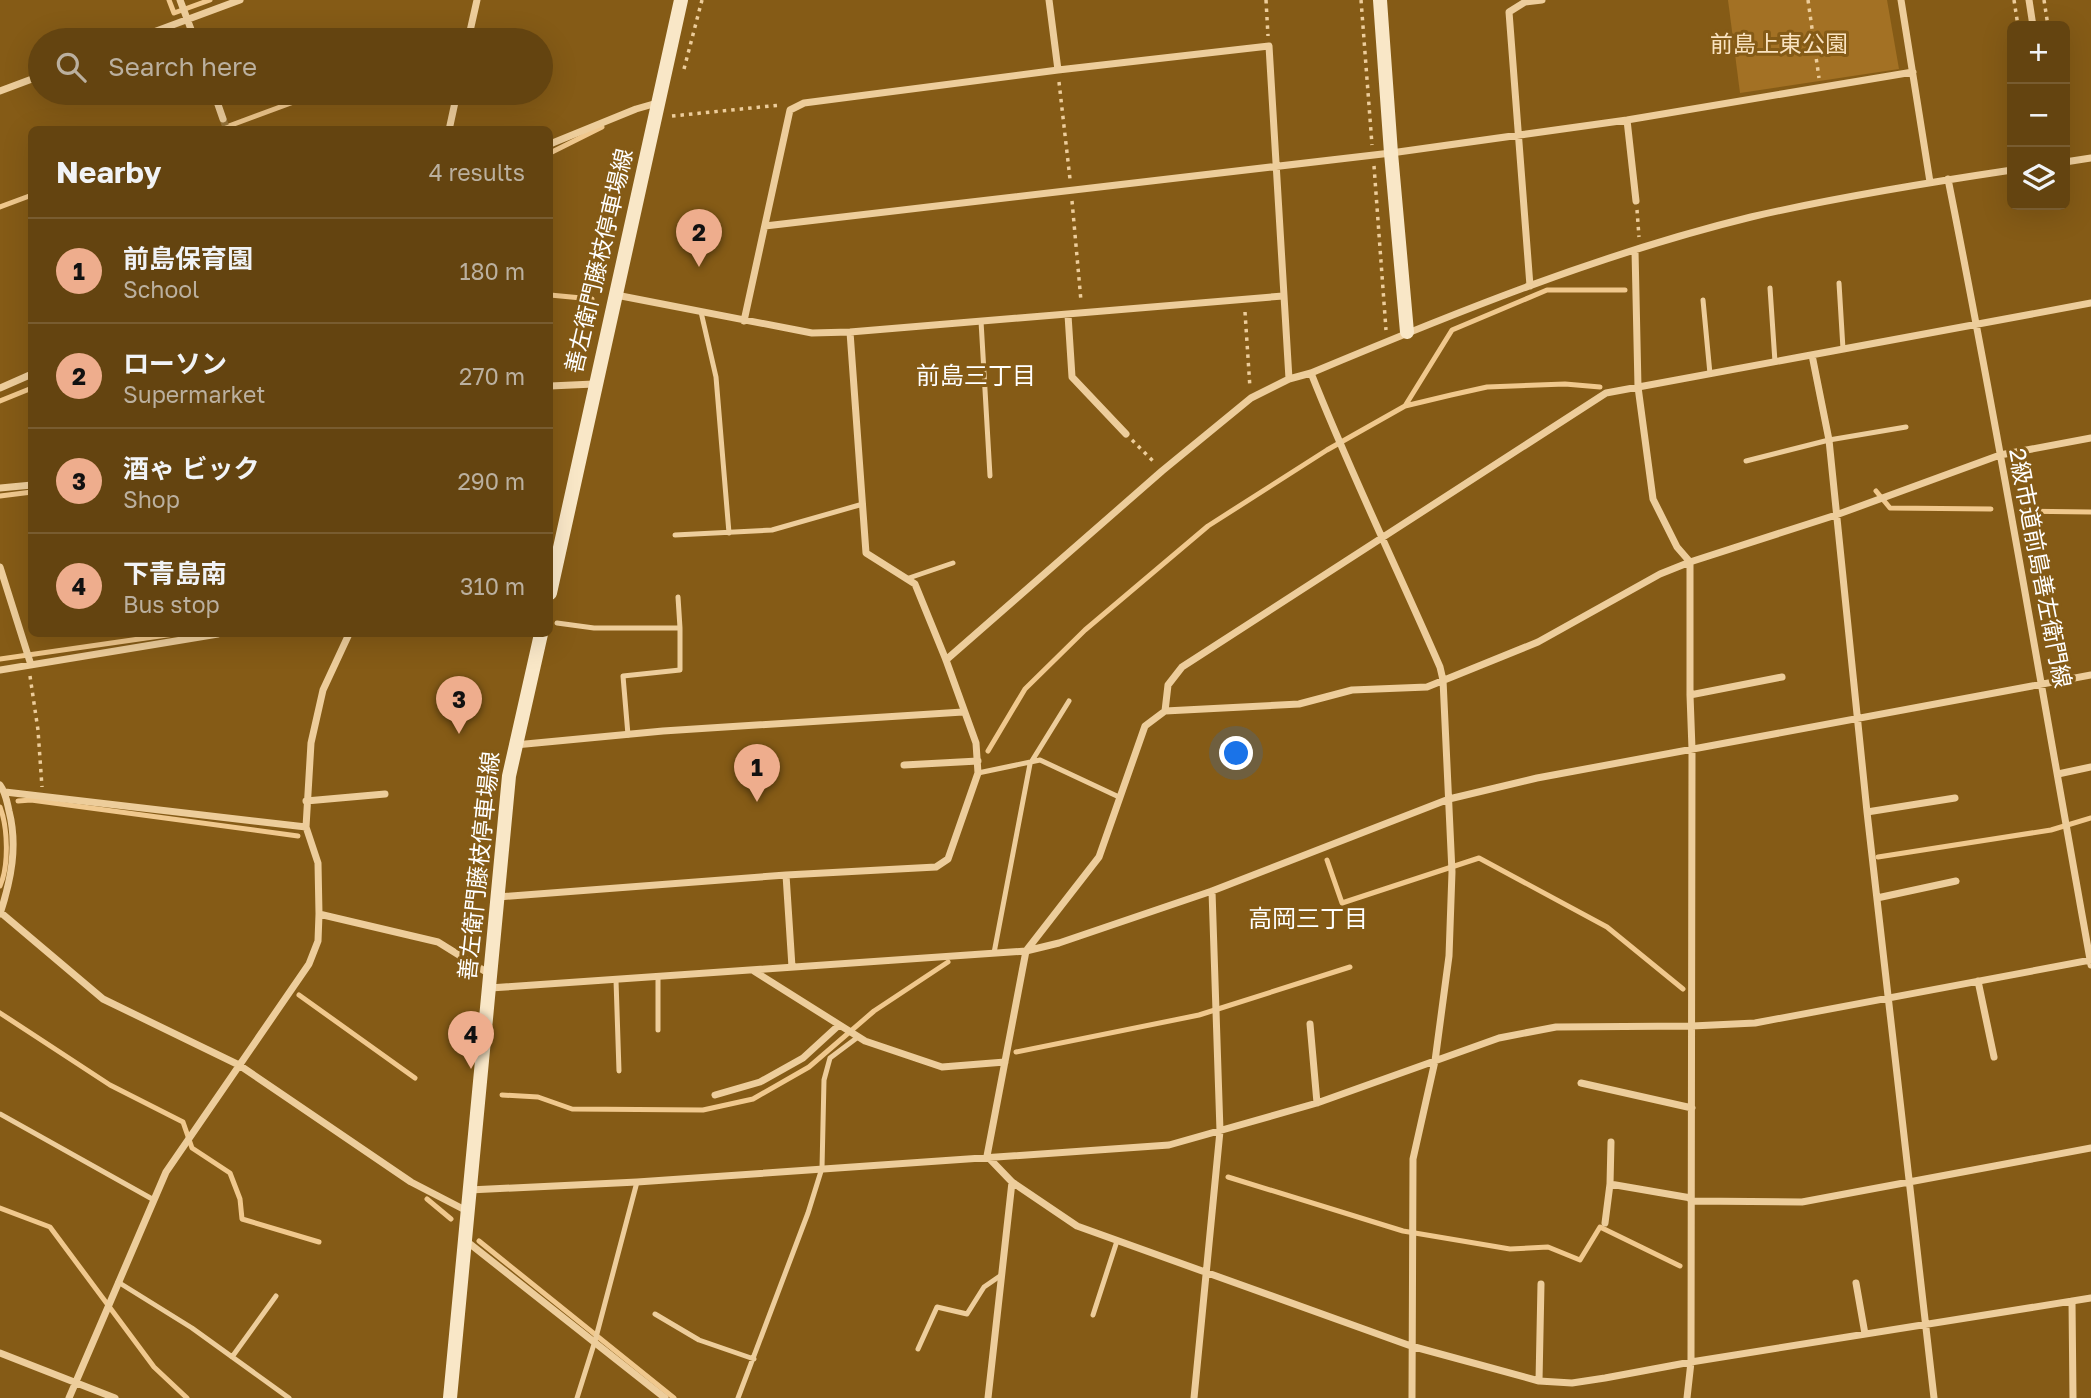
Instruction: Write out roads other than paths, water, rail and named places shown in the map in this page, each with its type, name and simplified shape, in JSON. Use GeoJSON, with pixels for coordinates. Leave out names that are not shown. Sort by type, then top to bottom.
{"type":"FeatureCollection","features":[{"type":"Feature","properties":{"kind":"main road","name":"善左衛門藤枝停車場線"},"geometry":{"type":"LineString","coordinates":[[553,579],[681,0]]}},
{"type":"Feature","properties":{"kind":"main road"},"geometry":{"type":"LineString","coordinates":[[1380,0],[1407,332]]}},
{"type":"Feature","properties":{"kind":"main road","name":"善左衛門藤枝停車場線"},"geometry":{"type":"LineString","coordinates":[[450,1398],[509,776],[540,637]]}},
{"type":"Feature","properties":{"kind":"street"},"geometry":{"type":"LineString","coordinates":[[180,0],[190,28]]}},
{"type":"Feature","properties":{"kind":"street"},"geometry":{"type":"LineString","coordinates":[[163,28],[240,0]]}},
{"type":"Feature","properties":{"kind":"street"},"geometry":{"type":"LineString","coordinates":[[471,28],[477,0]]}},
{"type":"Feature","properties":{"kind":"street"},"geometry":{"type":"LineString","coordinates":[[1049,0],[1058,70]]}},
{"type":"Feature","properties":{"kind":"street"},"geometry":{"type":"LineString","coordinates":[[1530,286],[1520,135],[1508,12],[1525,2],[1542,0]]}},
{"type":"Feature","properties":{"kind":"street"},"geometry":{"type":"LineString","coordinates":[[1901,0],[1930,182]]}},
{"type":"Feature","properties":{"kind":"street"},"geometry":{"type":"LineString","coordinates":[[2029,0],[2033,21]]}},
{"type":"Feature","properties":{"kind":"street"},"geometry":{"type":"LineString","coordinates":[[744,321],[790,110],[804,103],[1269,46],[1289,379]]}},
{"type":"Feature","properties":{"kind":"street"},"geometry":{"type":"LineString","coordinates":[[765,226],[1391,153],[1627,120],[1913,72]]}},
{"type":"Feature","properties":{"kind":"street"},"geometry":{"type":"LineString","coordinates":[[0,91],[28,80]]}},
{"type":"Feature","properties":{"kind":"street"},"geometry":{"type":"LineString","coordinates":[[553,143],[657,103]]}},
{"type":"Feature","properties":{"kind":"street"},"geometry":{"type":"LineString","coordinates":[[218,105],[223,119]]}},
{"type":"Feature","properties":{"kind":"street"},"geometry":{"type":"LineString","coordinates":[[450,126],[454,105]]}},
{"type":"Feature","properties":{"kind":"street"},"geometry":{"type":"LineString","coordinates":[[1627,120],[1636,201]]}},
{"type":"Feature","properties":{"kind":"street"},"geometry":{"type":"LineString","coordinates":[[2070,161],[2091,158]]}},
{"type":"Feature","properties":{"kind":"street"},"geometry":{"type":"LineString","coordinates":[[946,660],[1162,471],[1251,398],[1289,379],[1311,373],[1407,332],[1530,286],[1638,250],[1751,217],[1930,182],[2007,171]]}},
{"type":"Feature","properties":{"kind":"street","name":"2級市道前島善左衛門線"},"geometry":{"type":"LineString","coordinates":[[1948,179],[2043,684],[2091,962]]}},
{"type":"Feature","properties":{"kind":"street"},"geometry":{"type":"LineString","coordinates":[[1638,250],[1638,387],[1653,499],[1677,547],[1690,562],[1692,1108],[1691,1362],[1687,1398]]}},
{"type":"Feature","properties":{"kind":"street"},"geometry":{"type":"LineString","coordinates":[[615,295],[812,333],[1082,314],[1283,296]]}},
{"type":"Feature","properties":{"kind":"street"},"geometry":{"type":"LineString","coordinates":[[1165,711],[1168,685],[1182,667],[1606,393],[2091,303]]}},
{"type":"Feature","properties":{"kind":"street"},"geometry":{"type":"LineString","coordinates":[[1068,315],[1072,377],[1126,434]]}},
{"type":"Feature","properties":{"kind":"street"},"geometry":{"type":"LineString","coordinates":[[498,897],[786,875],[936,867],[948,859],[978,773],[976,743],[915,584],[866,553],[850,332]]}},
{"type":"Feature","properties":{"kind":"street"},"geometry":{"type":"LineString","coordinates":[[1812,355],[1829,440],[1867,812],[1934,1398]]}},
{"type":"Feature","properties":{"kind":"street"},"geometry":{"type":"LineString","coordinates":[[1311,373],[1342,450],[1384,537],[1440,667],[1443,680],[1452,872],[1449,956],[1435,1061],[1412,1159],[1412,1398]]}},
{"type":"Feature","properties":{"kind":"street"},"geometry":{"type":"LineString","coordinates":[[0,388],[28,376]]}},
{"type":"Feature","properties":{"kind":"street"},"geometry":{"type":"LineString","coordinates":[[553,386],[594,384]]}},
{"type":"Feature","properties":{"kind":"street"},"geometry":{"type":"LineString","coordinates":[[987,1156],[1026,951],[1099,857],[1144,726],[1165,711],[1299,704],[1352,690],[1427,687],[1538,642],[1660,575],[1690,562],[1836,515],[2000,455],[2091,438]]}},
{"type":"Feature","properties":{"kind":"street"},"geometry":{"type":"LineString","coordinates":[[0,488],[28,485]]}},
{"type":"Feature","properties":{"kind":"street"},"geometry":{"type":"LineString","coordinates":[[0,567],[30,665]]}},
{"type":"Feature","properties":{"kind":"street"},"geometry":{"type":"LineString","coordinates":[[0,670],[200,637]]}},
{"type":"Feature","properties":{"kind":"street"},"geometry":{"type":"LineString","coordinates":[[69,1398],[166,1172],[309,964],[318,941],[318,863],[306,827],[311,743],[323,690],[348,637]]}},
{"type":"Feature","properties":{"kind":"street"},"geometry":{"type":"LineString","coordinates":[[320,914],[439,942],[490,982],[616,979],[1026,951],[1059,943],[1212,891],[1448,799],[1536,778],[2091,675]]}},
{"type":"Feature","properties":{"kind":"street"},"geometry":{"type":"LineString","coordinates":[[1690,695],[1783,677]]}},
{"type":"Feature","properties":{"kind":"street"},"geometry":{"type":"LineString","coordinates":[[514,745],[963,712]]}},
{"type":"Feature","properties":{"kind":"street"},"geometry":{"type":"LineString","coordinates":[[904,765],[978,761]]}},
{"type":"Feature","properties":{"kind":"street"},"geometry":{"type":"LineString","coordinates":[[2058,774],[2091,767]]}},
{"type":"Feature","properties":{"kind":"street"},"geometry":{"type":"LineString","coordinates":[[306,827],[42,796],[2,788],[14,831],[11,875],[0,913],[103,999],[239,1065],[411,1182],[467,1211]]}},
{"type":"Feature","properties":{"kind":"street"},"geometry":{"type":"LineString","coordinates":[[306,801],[384,794]]}},
{"type":"Feature","properties":{"kind":"street"},"geometry":{"type":"LineString","coordinates":[[1867,812],[1955,798]]}},
{"type":"Feature","properties":{"kind":"street"},"geometry":{"type":"LineString","coordinates":[[786,875],[792,967]]}},
{"type":"Feature","properties":{"kind":"street"},"geometry":{"type":"LineString","coordinates":[[1877,898],[1956,881]]}},
{"type":"Feature","properties":{"kind":"street"},"geometry":{"type":"LineString","coordinates":[[1194,1398],[1220,1130],[1212,891]]}},
{"type":"Feature","properties":{"kind":"street"},"geometry":{"type":"LineString","coordinates":[[469,1190],[637,1182],[1169,1145],[1317,1103],[1499,1038],[1556,1027],[1755,1023],[2091,962]]}},
{"type":"Feature","properties":{"kind":"street"},"geometry":{"type":"LineString","coordinates":[[752,970],[856,1036],[942,1067],[1005,1062]]}},
{"type":"Feature","properties":{"kind":"street"},"geometry":{"type":"LineString","coordinates":[[1978,981],[1994,1057]]}},
{"type":"Feature","properties":{"kind":"street"},"geometry":{"type":"LineString","coordinates":[[1310,1024],[1317,1103]]}},
{"type":"Feature","properties":{"kind":"street"},"geometry":{"type":"LineString","coordinates":[[715,1095],[760,1082],[803,1058],[842,1027]]}},
{"type":"Feature","properties":{"kind":"street"},"geometry":{"type":"LineString","coordinates":[[1581,1083],[1692,1108]]}},
{"type":"Feature","properties":{"kind":"street"},"geometry":{"type":"LineString","coordinates":[[1605,1223],[1610,1184],[1611,1142]]}},
{"type":"Feature","properties":{"kind":"street"},"geometry":{"type":"LineString","coordinates":[[1610,1184],[1691,1200],[1802,1202],[2091,1148]]}},
{"type":"Feature","properties":{"kind":"street"},"geometry":{"type":"LineString","coordinates":[[987,1156],[1012,1182],[1077,1226],[1411,1346],[1539,1381],[1572,1382],[2091,1298]]}},
{"type":"Feature","properties":{"kind":"street"},"geometry":{"type":"LineString","coordinates":[[988,1398],[1012,1182]]}},
{"type":"Feature","properties":{"kind":"street"},"geometry":{"type":"LineString","coordinates":[[464,1240],[665,1398]]}},
{"type":"Feature","properties":{"kind":"street"},"geometry":{"type":"LineString","coordinates":[[1856,1283],[1865,1334]]}},
{"type":"Feature","properties":{"kind":"street"},"geometry":{"type":"LineString","coordinates":[[1539,1381],[1541,1284]]}},
{"type":"Feature","properties":{"kind":"street"},"geometry":{"type":"LineString","coordinates":[[2072,1301],[2073,1398]]}},
{"type":"Feature","properties":{"kind":"street"},"geometry":{"type":"LineString","coordinates":[[0,1353],[115,1398]]}},
{"type":"Feature","properties":{"kind":"lane"},"geometry":{"type":"LineString","coordinates":[[1839,283],[1843,349]]}},
{"type":"Feature","properties":{"kind":"lane"},"geometry":{"type":"LineString","coordinates":[[1770,288],[1775,362]]}},
{"type":"Feature","properties":{"kind":"lane"},"geometry":{"type":"LineString","coordinates":[[1703,300],[1710,374]]}},
{"type":"Feature","properties":{"kind":"lane"},"geometry":{"type":"LineString","coordinates":[[701,312],[716,377],[729,533]]}},
{"type":"Feature","properties":{"kind":"lane"},"geometry":{"type":"LineString","coordinates":[[981,321],[990,476]]}},
{"type":"Feature","properties":{"kind":"lane"},"geometry":{"type":"LineString","coordinates":[[1746,461],[1829,440],[1906,427]]}},
{"type":"Feature","properties":{"kind":"lane"},"geometry":{"type":"LineString","coordinates":[[675,535],[772,530],[863,504]]}},
{"type":"Feature","properties":{"kind":"lane"},"geometry":{"type":"LineString","coordinates":[[906,579],[953,563]]}},
{"type":"Feature","properties":{"kind":"lane"},"geometry":{"type":"LineString","coordinates":[[628,735],[623,676],[680,670],[678,597]]}},
{"type":"Feature","properties":{"kind":"lane"},"geometry":{"type":"LineString","coordinates":[[557,623],[594,628],[680,628]]}},
{"type":"Feature","properties":{"kind":"lane"},"geometry":{"type":"LineString","coordinates":[[994,953],[1030,764],[1069,701]]}},
{"type":"Feature","properties":{"kind":"lane"},"geometry":{"type":"LineString","coordinates":[[978,773],[1040,760],[1119,797]]}},
{"type":"Feature","properties":{"kind":"lane"},"geometry":{"type":"LineString","coordinates":[[657,976],[658,1030]]}},
{"type":"Feature","properties":{"kind":"lane"},"geometry":{"type":"LineString","coordinates":[[616,979],[619,1071]]}},
{"type":"Feature","properties":{"kind":"lane"},"geometry":{"type":"LineString","coordinates":[[738,1398],[808,1213],[821,1168],[824,1080],[830,1058],[856,1036]]}},
{"type":"Feature","properties":{"kind":"lane"},"geometry":{"type":"LineString","coordinates":[[0,1114],[154,1200]]}},
{"type":"Feature","properties":{"kind":"lane"},"geometry":{"type":"LineString","coordinates":[[577,1398],[637,1182]]}},
{"type":"Feature","properties":{"kind":"lane"},"geometry":{"type":"LineString","coordinates":[[1093,1315],[1118,1241]]}},
{"type":"Feature","properties":{"kind":"lane"},"geometry":{"type":"LineString","coordinates":[[918,1349],[937,1307],[967,1314],[985,1287],[1000,1276]]}},
{"type":"Feature","properties":{"kind":"lane"},"geometry":{"type":"LineString","coordinates":[[118,1283],[192,1328],[289,1398]]}},
{"type":"Feature","properties":{"kind":"lane"},"geometry":{"type":"LineString","coordinates":[[232,1357],[276,1296]]}},
{"type":"Feature","properties":{"kind":"lane"},"geometry":{"type":"LineString","coordinates":[[655,1314],[699,1340],[754,1359]]}},
{"type":"Feature","properties":{"kind":"waterway"},"geometry":{"type":"LineString","coordinates":[[169,0],[174,13],[210,0]]}},
{"type":"Feature","properties":{"kind":"waterway"},"geometry":{"type":"LineString","coordinates":[[229,126],[286,105]]}},
{"type":"Feature","properties":{"kind":"waterway"},"geometry":{"type":"LineString","coordinates":[[553,152],[602,127]]}},
{"type":"Feature","properties":{"kind":"waterway"},"geometry":{"type":"LineString","coordinates":[[0,207],[28,196]]}},
{"type":"Feature","properties":{"kind":"waterway"},"geometry":{"type":"LineString","coordinates":[[1405,406],[1452,330],[1547,290],[1625,290]]}},
{"type":"Feature","properties":{"kind":"waterway"},"geometry":{"type":"LineString","coordinates":[[553,295],[592,299]]}},
{"type":"Feature","properties":{"kind":"waterway"},"geometry":{"type":"LineString","coordinates":[[988,751],[1025,689],[1085,630],[1208,526],[1327,450],[1405,406],[1451,395],[1487,387],[1565,384],[1600,387]]}},
{"type":"Feature","properties":{"kind":"waterway"},"geometry":{"type":"LineString","coordinates":[[0,401],[28,390]]}},
{"type":"Feature","properties":{"kind":"waterway"},"geometry":{"type":"LineString","coordinates":[[1876,491],[1890,508],[1991,509]]}},
{"type":"Feature","properties":{"kind":"waterway"},"geometry":{"type":"LineString","coordinates":[[0,496],[28,492]]}},
{"type":"Feature","properties":{"kind":"waterway"},"geometry":{"type":"LineString","coordinates":[[2023,511],[2091,512]]}},
{"type":"Feature","properties":{"kind":"waterway"},"geometry":{"type":"LineString","coordinates":[[0,659],[153,637]]}},
{"type":"Feature","properties":{"kind":"waterway"},"geometry":{"type":"LineString","coordinates":[[18,801],[31,800],[298,836]]}},
{"type":"Feature","properties":{"kind":"waterway"},"geometry":{"type":"LineString","coordinates":[[0,807],[5,825],[6,847],[5,868],[0,886]]}},
{"type":"Feature","properties":{"kind":"waterway"},"geometry":{"type":"LineString","coordinates":[[1878,857],[2051,830],[2091,818]]}},
{"type":"Feature","properties":{"kind":"waterway"},"geometry":{"type":"LineString","coordinates":[[1327,860],[1342,903],[1479,858],[1607,927],[1683,989]]}},
{"type":"Feature","properties":{"kind":"waterway"},"geometry":{"type":"LineString","coordinates":[[502,1095],[538,1097],[572,1109],[703,1110],[753,1099],[809,1067],[874,1011],[948,962]]}},
{"type":"Feature","properties":{"kind":"waterway"},"geometry":{"type":"LineString","coordinates":[[1016,1052],[1199,1015],[1350,967]]}},
{"type":"Feature","properties":{"kind":"waterway"},"geometry":{"type":"LineString","coordinates":[[299,995],[415,1078]]}},
{"type":"Feature","properties":{"kind":"waterway"},"geometry":{"type":"LineString","coordinates":[[0,1013],[110,1085],[183,1122],[192,1148],[230,1173],[240,1199],[242,1219],[319,1242]]}},
{"type":"Feature","properties":{"kind":"waterway"},"geometry":{"type":"LineString","coordinates":[[1228,1177],[1403,1231],[1510,1249],[1548,1247],[1580,1260],[1600,1227],[1680,1266]]}},
{"type":"Feature","properties":{"kind":"waterway"},"geometry":{"type":"LineString","coordinates":[[427,1199],[451,1219]]}},
{"type":"Feature","properties":{"kind":"waterway"},"geometry":{"type":"LineString","coordinates":[[0,1208],[50,1227],[154,1367],[187,1398]]}},
{"type":"Feature","properties":{"kind":"waterway"},"geometry":{"type":"LineString","coordinates":[[479,1241],[674,1398]]}},
{"type":"Feature","properties":{"kind":"tunnel"},"geometry":{"type":"LineString","coordinates":[[223,119],[226,126]]}},
{"type":"Feature","properties":{"kind":"place","name":"ローソン"},"geometry":{"type":"Point","coordinates":[699,267]}},
{"type":"Feature","properties":{"kind":"place","name":"酒ゃ ビック"},"geometry":{"type":"Point","coordinates":[459,734]}},
{"type":"Feature","properties":{"kind":"place","name":"前島保育園"},"geometry":{"type":"Point","coordinates":[757,802]}},
{"type":"Feature","properties":{"kind":"place","name":"下青島南"},"geometry":{"type":"Point","coordinates":[471,1069]}},
{"type":"Feature","properties":{"kind":"district","name":"前島三丁目"},"geometry":{"type":"Point","coordinates":[976,376]}},
{"type":"Feature","properties":{"kind":"district","name":"高岡三丁目"},"geometry":{"type":"Point","coordinates":[1308,919]}},
{"type":"Feature","properties":{"kind":"park label","name":"前島上東公園"},"geometry":{"type":"Point","coordinates":[1779,44]}}]}
